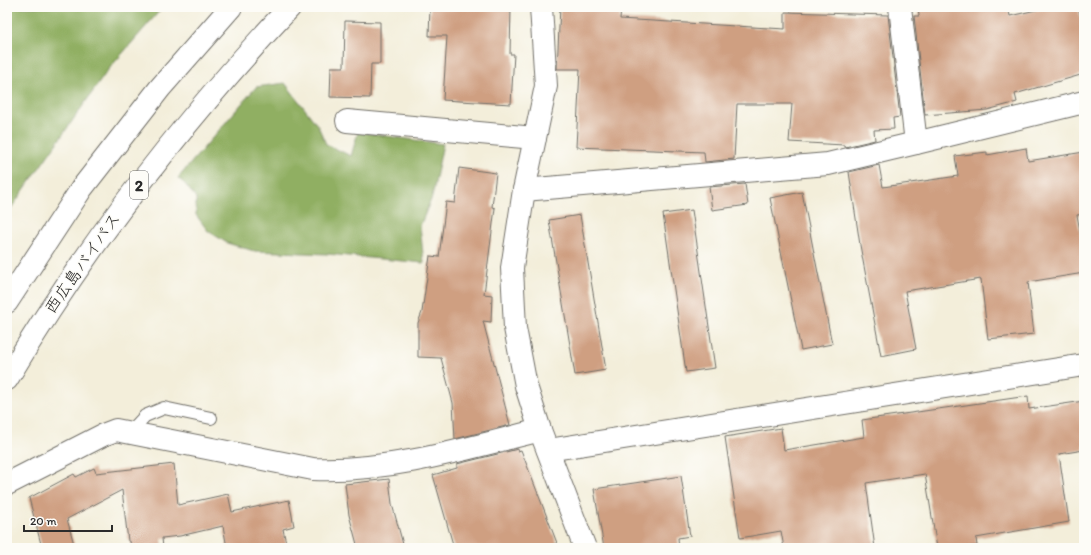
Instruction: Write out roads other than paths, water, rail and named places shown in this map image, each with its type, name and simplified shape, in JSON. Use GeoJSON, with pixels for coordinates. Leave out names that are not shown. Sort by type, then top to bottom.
{"type":"FeatureCollection","features":[{"type":"Feature","properties":{"kind":"main road"},"geometry":{"type":"LineString","coordinates":[[7,302],[82,188],[160,88],[231,7]]}},
{"type":"Feature","properties":{"kind":"main road","name":"西広島バイパス"},"geometry":{"type":"LineString","coordinates":[[7,379],[40,323],[110,223],[189,122],[290,7]]}},
{"type":"Feature","properties":{"kind":"main road"},"geometry":{"type":"LineString","coordinates":[[541,7],[546,86],[524,190],[512,268],[516,328],[526,386],[540,430],[585,548]]}},
{"type":"Feature","properties":{"kind":"main road"},"geometry":{"type":"LineString","coordinates":[[900,7],[916,143]]}},
{"type":"Feature","properties":{"kind":"main road"},"geometry":{"type":"LineString","coordinates":[[524,190],[828,164],[1084,102]]}},
{"type":"Feature","properties":{"kind":"main road"},"geometry":{"type":"LineString","coordinates":[[347,121],[535,138]]}},
{"type":"Feature","properties":{"kind":"main road"},"geometry":{"type":"LineString","coordinates":[[548,450],[1084,365]]}},
{"type":"Feature","properties":{"kind":"main road"},"geometry":{"type":"LineString","coordinates":[[7,484],[103,435],[116,430],[312,469],[343,470],[426,459],[540,430]]}},
{"type":"Feature","properties":{"kind":"lane"},"geometry":{"type":"LineString","coordinates":[[130,432],[145,416],[164,408],[211,418]]}}]}
